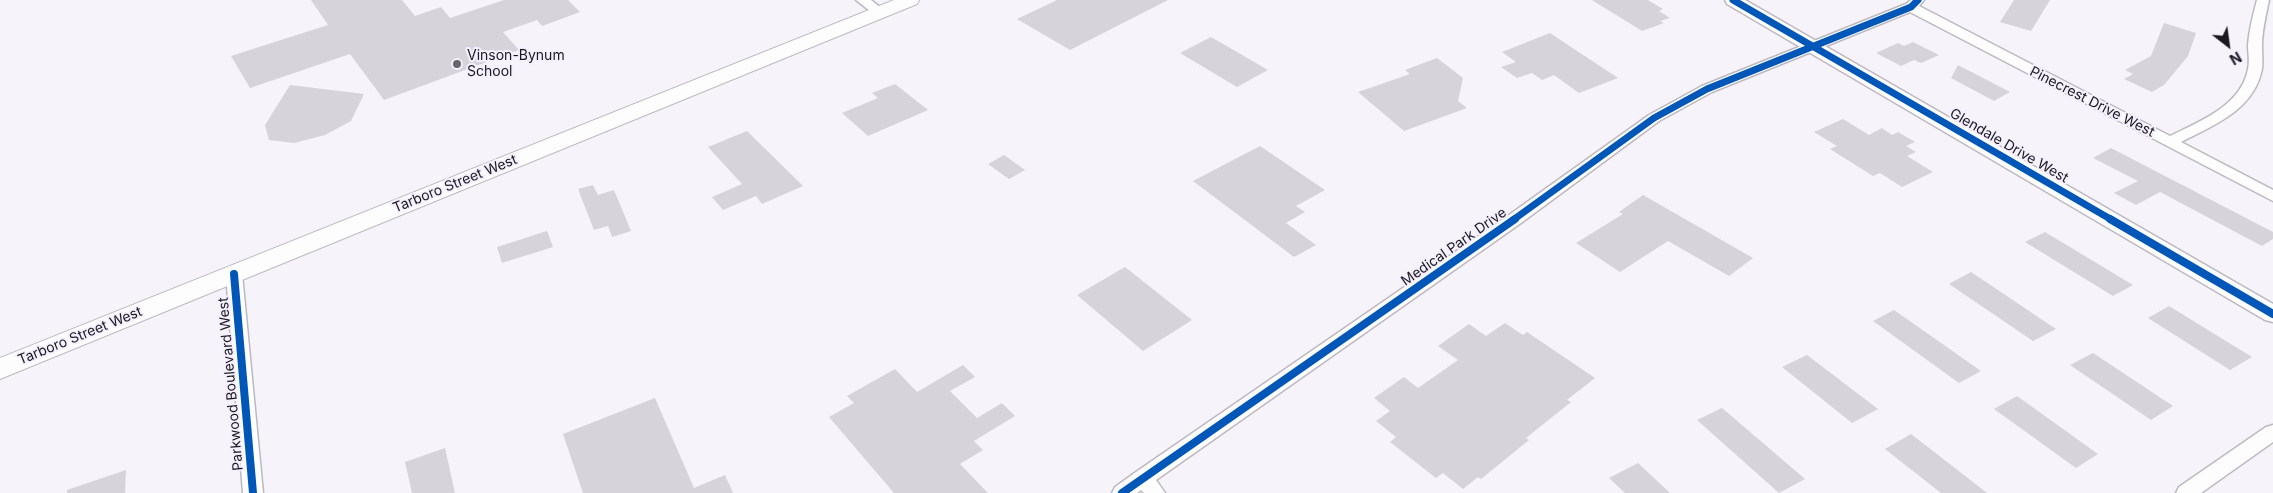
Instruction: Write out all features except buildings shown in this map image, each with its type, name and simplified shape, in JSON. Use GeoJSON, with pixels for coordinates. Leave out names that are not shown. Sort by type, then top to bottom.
{"type":"FeatureCollection","features":[{"type":"Feature","properties":{"kind":"main road","name":"Tarboro Street West"},"geometry":{"type":"LineString","coordinates":[[0,368],[234,274],[871,6],[910,0]]}},
{"type":"Feature","properties":{"kind":"street","name":"Glendale Drive West"},"geometry":{"type":"LineString","coordinates":[[1733,0],[2273,314]]}},
{"type":"Feature","properties":{"kind":"street"},"geometry":{"type":"LineString","coordinates":[[2170,142],[2229,110],[2245,96],[2255,70],[2259,15],[2263,0]]}},
{"type":"Feature","properties":{"kind":"street","name":"Medical Park Drive"},"geometry":{"type":"LineString","coordinates":[[1122,493],[1149,485],[1268,393],[1515,219],[1654,118],[1707,89],[1914,4]]}},
{"type":"Feature","properties":{"kind":"street","name":"Pinecrest Drive West"},"geometry":{"type":"LineString","coordinates":[[1914,4],[2273,196]]}},
{"type":"Feature","properties":{"kind":"street","name":"Parkwood Boulevard West"},"geometry":{"type":"LineString","coordinates":[[234,274],[253,493]]}},
{"type":"Feature","properties":{"kind":"street"},"geometry":{"type":"LineString","coordinates":[[2186,493],[2273,432]]}},
{"type":"Feature","properties":{"kind":"cycle path"},"geometry":{"type":"LineString","coordinates":[[1733,0],[2273,314]]}},
{"type":"Feature","properties":{"kind":"cycle path"},"geometry":{"type":"LineString","coordinates":[[1122,493],[1515,219],[1654,118],[1707,89],[1911,7],[1918,0]]}},
{"type":"Feature","properties":{"kind":"cycle path"},"geometry":{"type":"LineString","coordinates":[[234,274],[253,493]]}},
{"type":"Feature","properties":{"kind":"place","name":"Vinson-Bynum School"},"geometry":{"type":"Point","coordinates":[457,64]}}]}
